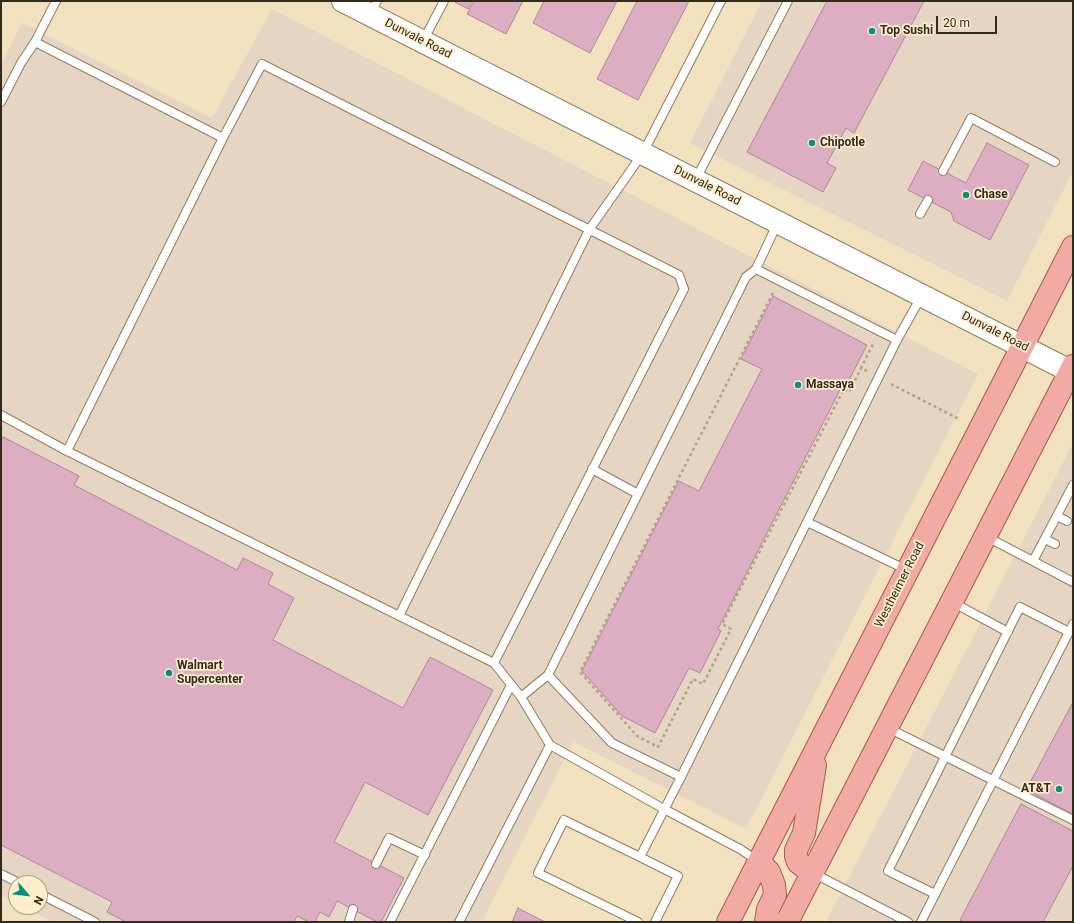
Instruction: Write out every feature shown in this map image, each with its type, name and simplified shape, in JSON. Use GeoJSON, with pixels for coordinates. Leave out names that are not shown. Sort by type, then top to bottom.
{"type":"FeatureCollection","features":[{"type":"Feature","properties":{"kind":"main road","name":"Westheimer Road"},"geometry":{"type":"LineString","coordinates":[[728,922],[1073,247]]}},
{"type":"Feature","properties":{"kind":"main road"},"geometry":{"type":"LineString","coordinates":[[787,922],[1072,368]]}},
{"type":"Feature","properties":{"kind":"main road"},"geometry":{"type":"LineString","coordinates":[[812,873],[798,862],[796,850],[804,832],[819,744]]}},
{"type":"Feature","properties":{"kind":"main road"},"geometry":{"type":"LineString","coordinates":[[759,862],[769,872],[774,885],[774,895],[768,909],[766,922]]}},
{"type":"Feature","properties":{"kind":"street","name":"Dunvale Road"},"geometry":{"type":"LineString","coordinates":[[343,1],[374,8],[422,41],[1022,346],[1072,368]]}},
{"type":"Feature","properties":{"kind":"lane"},"geometry":{"type":"LineString","coordinates":[[1,102],[56,1]]}},
{"type":"Feature","properties":{"kind":"lane"},"geometry":{"type":"LineString","coordinates":[[422,41],[444,1]]}},
{"type":"Feature","properties":{"kind":"lane"},"geometry":{"type":"LineString","coordinates":[[399,616],[589,230],[643,153],[721,1]]}},
{"type":"Feature","properties":{"kind":"lane"},"geometry":{"type":"LineString","coordinates":[[696,180],[788,1]]}},
{"type":"Feature","properties":{"kind":"lane"},"geometry":{"type":"LineString","coordinates":[[35,42],[223,138]]}},
{"type":"Feature","properties":{"kind":"lane"},"geometry":{"type":"LineString","coordinates":[[67,450],[223,138],[262,64],[679,275],[684,289],[494,663]]}},
{"type":"Feature","properties":{"kind":"lane"},"geometry":{"type":"LineString","coordinates":[[943,171],[970,118],[1055,162]]}},
{"type":"Feature","properties":{"kind":"lane"},"geometry":{"type":"LineString","coordinates":[[920,214],[928,200]]}},
{"type":"Feature","properties":{"kind":"lane"},"geometry":{"type":"LineString","coordinates":[[521,698],[548,675],[746,277],[756,269],[778,222]]}},
{"type":"Feature","properties":{"kind":"lane"},"geometry":{"type":"LineString","coordinates":[[756,269],[897,340]]}},
{"type":"Feature","properties":{"kind":"lane"},"geometry":{"type":"LineString","coordinates":[[640,857],[897,340],[922,295]]}},
{"type":"Feature","properties":{"kind":"lane"},"geometry":{"type":"LineString","coordinates":[[1,415],[67,450],[494,663],[521,698],[550,745],[664,809],[740,849],[759,862]]}},
{"type":"Feature","properties":{"kind":"lane"},"geometry":{"type":"LineString","coordinates":[[592,469],[638,494]]}},
{"type":"Feature","properties":{"kind":"lane"},"geometry":{"type":"LineString","coordinates":[[1033,561],[1057,516],[1071,495],[1073,485]]}},
{"type":"Feature","properties":{"kind":"lane"},"geometry":{"type":"LineString","coordinates":[[1057,516],[1066,521]]}},
{"type":"Feature","properties":{"kind":"lane"},"geometry":{"type":"LineString","coordinates":[[807,522],[908,570]]}},
{"type":"Feature","properties":{"kind":"lane"},"geometry":{"type":"LineString","coordinates":[[986,536],[1073,582]]}},
{"type":"Feature","properties":{"kind":"lane"},"geometry":{"type":"LineString","coordinates":[[1045,539],[1055,544]]}},
{"type":"Feature","properties":{"kind":"lane"},"geometry":{"type":"LineString","coordinates":[[952,602],[1008,632]]}},
{"type":"Feature","properties":{"kind":"lane"},"geometry":{"type":"LineString","coordinates":[[935,894],[888,871],[1020,607],[1069,632]]}},
{"type":"Feature","properties":{"kind":"lane"},"geometry":{"type":"LineString","coordinates":[[921,922],[1073,624]]}},
{"type":"Feature","properties":{"kind":"lane"},"geometry":{"type":"LineString","coordinates":[[548,675],[612,743],[681,777]]}},
{"type":"Feature","properties":{"kind":"lane"},"geometry":{"type":"LineString","coordinates":[[390,922],[511,685]]}},
{"type":"Feature","properties":{"kind":"lane"},"geometry":{"type":"LineString","coordinates":[[887,728],[1073,820]]}},
{"type":"Feature","properties":{"kind":"lane"},"geometry":{"type":"LineString","coordinates":[[459,922],[550,745]]}},
{"type":"Feature","properties":{"kind":"lane"},"geometry":{"type":"LineString","coordinates":[[638,922],[538,873],[564,820],[678,876],[655,922]]}},
{"type":"Feature","properties":{"kind":"lane"},"geometry":{"type":"LineString","coordinates":[[376,864],[389,838],[425,855]]}},
{"type":"Feature","properties":{"kind":"lane"},"geometry":{"type":"LineString","coordinates":[[812,873],[903,921]]}},
{"type":"Feature","properties":{"kind":"lane"},"geometry":{"type":"LineString","coordinates":[[48,898],[95,922]]}},
{"type":"Feature","properties":{"kind":"lane"},"geometry":{"type":"LineString","coordinates":[[349,922],[353,909]]}},
{"type":"Feature","properties":{"kind":"path"},"geometry":{"type":"LineString","coordinates":[[774,290],[580,672],[637,736],[658,747],[693,679],[703,684],[731,629],[722,624],[844,389],[849,392],[875,341]]}},
{"type":"Feature","properties":{"kind":"path"},"geometry":{"type":"LineString","coordinates":[[861,368],[960,419]]}},
{"type":"Feature","properties":{"kind":"shaded area"},"geometry":{"type":"Polygon","coordinates":[[[762,1],[1073,1],[1073,171],[1007,301],[690,143],[762,1]]]}},
{"type":"Feature","properties":{"kind":"shaded area"},"geometry":{"type":"Polygon","coordinates":[[[272,9],[978,374],[746,829],[573,742],[482,922],[53,922],[39,915],[48,915],[48,875],[8,875],[8,899],[1,896],[1,64],[22,23],[212,118],[272,9]]]}},
{"type":"Feature","properties":{"kind":"shaded area"},"geometry":{"type":"Polygon","coordinates":[[[1073,443],[1073,922],[826,922],[1073,443]]]}},
{"type":"Feature","properties":{"kind":"building"},"geometry":{"type":"Polygon","coordinates":[[[453,1],[472,1],[468,9],[453,1]]]}},
{"type":"Feature","properties":{"kind":"building"},"geometry":{"type":"Polygon","coordinates":[[[474,1],[523,1],[506,34],[467,14],[474,1]]]}},
{"type":"Feature","properties":{"kind":"building"},"geometry":{"type":"Polygon","coordinates":[[[544,1],[617,1],[590,53],[533,23],[544,1]]]}},
{"type":"Feature","properties":{"kind":"building"},"geometry":{"type":"Polygon","coordinates":[[[637,1],[689,1],[638,100],[597,79],[637,1]]]}},
{"type":"Feature","properties":{"kind":"building"},"geometry":{"type":"Polygon","coordinates":[[[827,1],[924,1],[854,133],[846,128],[827,163],[836,168],[823,192],[747,152],[827,1]]]}},
{"type":"Feature","properties":{"kind":"building","name":"Chase"},"geometry":{"type":"Polygon","coordinates":[[[987,143],[1029,165],[990,240],[954,221],[951,212],[908,190],[923,161],[966,183],[987,143]]]}},
{"type":"Feature","properties":{"kind":"building"},"geometry":{"type":"Polygon","coordinates":[[[773,296],[867,345],[846,386],[843,384],[718,629],[721,631],[700,673],[689,668],[655,733],[622,716],[582,671],[679,481],[699,491],[762,369],[741,359],[773,296]]]}},
{"type":"Feature","properties":{"kind":"building","name":"Walmart Supercenter"},"geometry":{"type":"Polygon","coordinates":[[[3,437],[79,476],[74,485],[237,570],[243,558],[273,573],[268,584],[294,598],[273,640],[403,708],[430,657],[493,690],[428,815],[365,782],[334,842],[404,878],[381,922],[377,922],[337,901],[329,917],[320,912],[315,922],[309,922],[297,916],[294,922],[126,922],[107,912],[112,902],[1,845],[1,441],[3,437]]]}},
{"type":"Feature","properties":{"kind":"building"},"geometry":{"type":"Polygon","coordinates":[[[1073,702],[1073,814],[1026,790],[1073,702]]]}},
{"type":"Feature","properties":{"kind":"building"},"geometry":{"type":"Polygon","coordinates":[[[1021,804],[1073,831],[1073,866],[1043,922],[964,922],[960,920],[1021,804]]]}},
{"type":"Feature","properties":{"kind":"building"},"geometry":{"type":"Polygon","coordinates":[[[518,908],[545,922],[512,922],[518,908]]]}},
{"type":"Feature","properties":{"kind":"place","name":"Top Sushi"},"geometry":{"type":"Point","coordinates":[872,31]}},
{"type":"Feature","properties":{"kind":"place","name":"Chipotle"},"geometry":{"type":"Point","coordinates":[812,143]}},
{"type":"Feature","properties":{"kind":"place","name":"Chase"},"geometry":{"type":"Point","coordinates":[966,195]}},
{"type":"Feature","properties":{"kind":"place","name":"Massaya"},"geometry":{"type":"Point","coordinates":[798,385]}},
{"type":"Feature","properties":{"kind":"place","name":"Walmart Supercenter"},"geometry":{"type":"Point","coordinates":[169,673]}},
{"type":"Feature","properties":{"kind":"place","name":"AT&T"},"geometry":{"type":"Point","coordinates":[1059,789]}}]}
